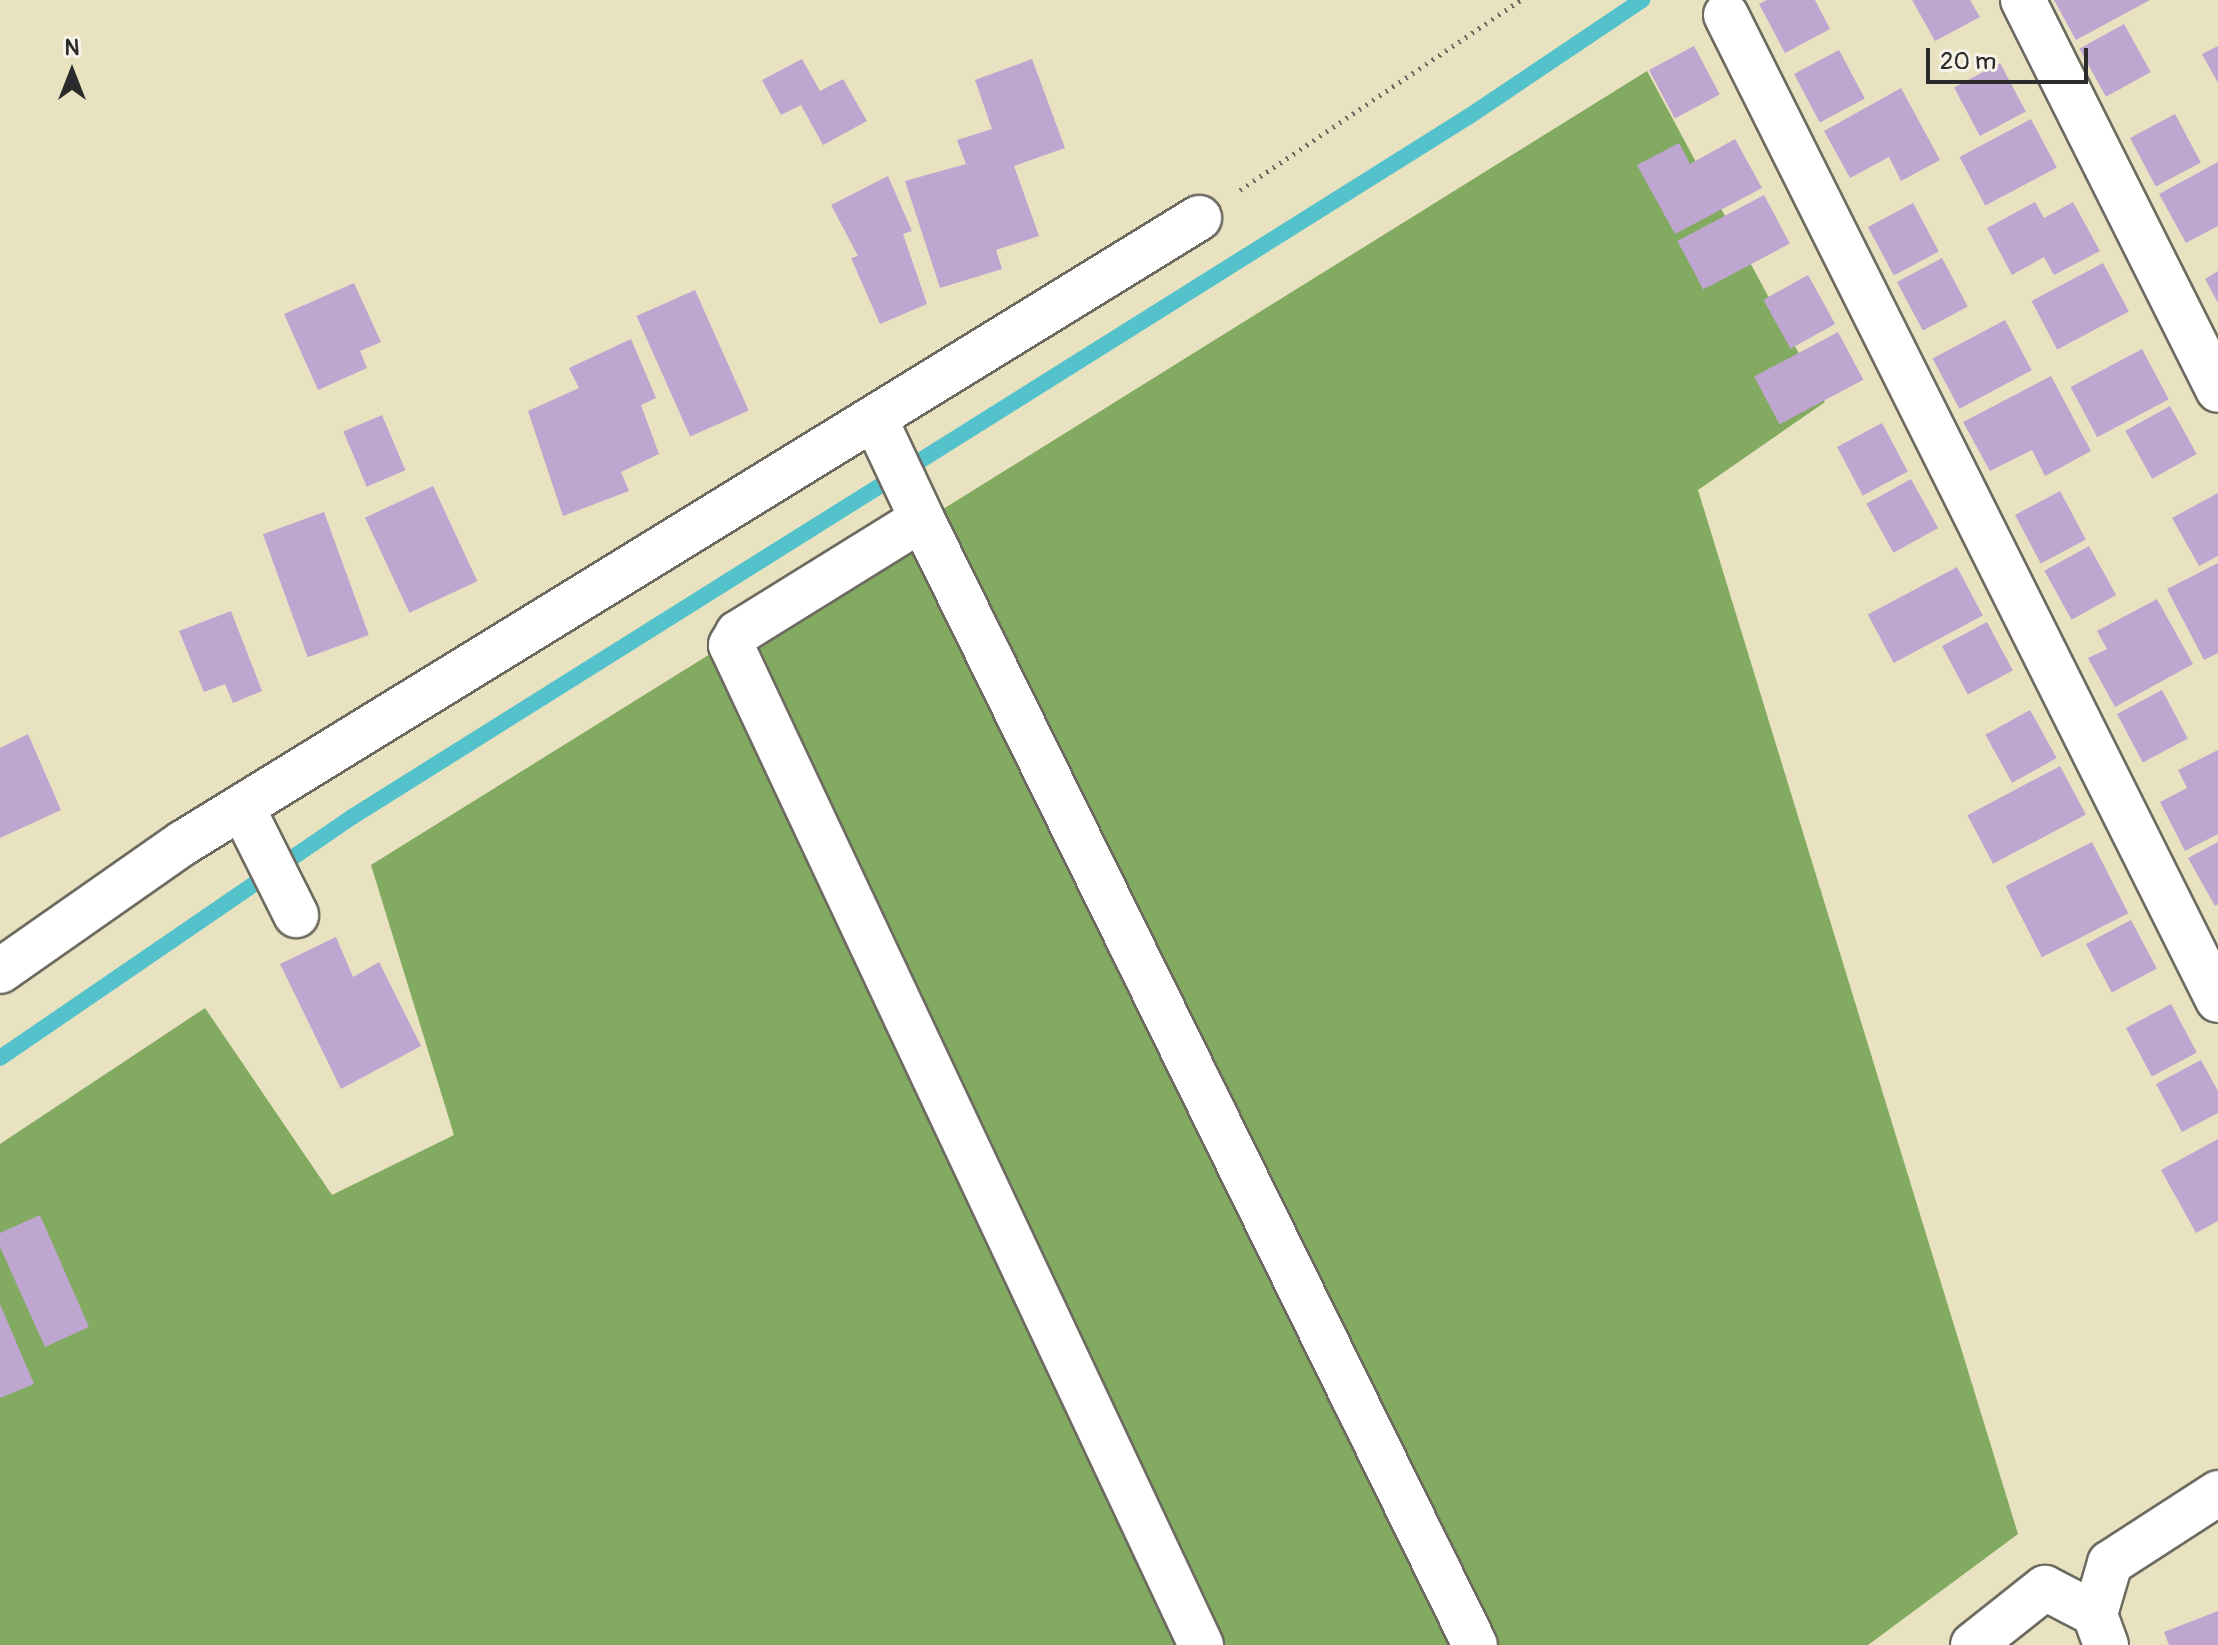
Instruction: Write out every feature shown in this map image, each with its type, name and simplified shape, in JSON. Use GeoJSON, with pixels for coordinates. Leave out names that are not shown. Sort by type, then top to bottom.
{"type":"FeatureCollection","features":[{"type":"Feature","properties":{"kind":"street"},"geometry":{"type":"LineString","coordinates":[[2023,0],[2218,390]]}},
{"type":"Feature","properties":{"kind":"street"},"geometry":{"type":"LineString","coordinates":[[1726,15],[2218,1000]]}},
{"type":"Feature","properties":{"kind":"street"},"geometry":{"type":"LineString","coordinates":[[0,971],[248,820],[875,419],[1199,218]]}},
{"type":"Feature","properties":{"kind":"street"},"geometry":{"type":"LineString","coordinates":[[875,419],[1475,1645]]}},
{"type":"Feature","properties":{"kind":"street"},"geometry":{"type":"LineString","coordinates":[[922,519],[738,633],[731,645],[1201,1645]]}},
{"type":"Feature","properties":{"kind":"street"},"geometry":{"type":"LineString","coordinates":[[248,820],[291,906]]}},
{"type":"Feature","properties":{"kind":"street"},"geometry":{"type":"LineString","coordinates":[[1973,1645],[2045,1588],[2100,1629],[2110,1563],[2218,1493]]}},
{"type":"Feature","properties":{"kind":"path"},"geometry":{"type":"LineString","coordinates":[[1199,218],[1521,0]]}},
{"type":"Feature","properties":{"kind":"green space"},"geometry":{"type":"Polygon","coordinates":[[[1647,71],[1825,402],[1698,490],[2018,1534],[1868,1645],[0,1645],[0,1144],[205,1008],[332,1195],[454,1135],[371,865],[1647,71]]]}},
{"type":"Feature","properties":{"kind":"building"},"geometry":{"type":"Polygon","coordinates":[[[1767,0],[1815,0],[1830,29],[1785,53],[1759,4],[1767,0]]]}},
{"type":"Feature","properties":{"kind":"building"},"geometry":{"type":"Polygon","coordinates":[[[1912,0],[1970,0],[1980,17],[1935,41],[1912,0]]]}},
{"type":"Feature","properties":{"kind":"building"},"geometry":{"type":"Polygon","coordinates":[[[2054,0],[2150,0],[2076,40],[2054,0]]]}},
{"type":"Feature","properties":{"kind":"building"},"geometry":{"type":"Polygon","coordinates":[[[2124,24],[2151,72],[2106,97],[2079,49],[2124,24]]]}},
{"type":"Feature","properties":{"kind":"building"},"geometry":{"type":"Polygon","coordinates":[[[1694,46],[1720,95],[1675,119],[1649,70],[1694,46]]]}},
{"type":"Feature","properties":{"kind":"building"},"geometry":{"type":"Polygon","coordinates":[[[2218,46],[2218,83],[2202,54],[2218,46]]]}},
{"type":"Feature","properties":{"kind":"building"},"geometry":{"type":"Polygon","coordinates":[[[1839,50],[1865,99],[1820,123],[1794,74],[1839,50]]]}},
{"type":"Feature","properties":{"kind":"building"},"geometry":{"type":"Polygon","coordinates":[[[802,59],[820,91],[843,79],[867,121],[823,145],[801,105],[781,115],[762,80],[802,59]]]}},
{"type":"Feature","properties":{"kind":"building"},"geometry":{"type":"Polygon","coordinates":[[[1032,59],[1065,148],[1014,166],[1039,236],[996,250],[1002,269],[940,288],[905,181],[966,164],[957,140],[992,129],[975,80],[1032,59]]]}},
{"type":"Feature","properties":{"kind":"building"},"geometry":{"type":"Polygon","coordinates":[[[2000,63],[2026,112],[1980,136],[1954,87],[2000,63]]]}},
{"type":"Feature","properties":{"kind":"building"},"geometry":{"type":"Polygon","coordinates":[[[1901,88],[1940,160],[1901,181],[1889,157],[1850,178],[1824,131],[1901,88]]]}},
{"type":"Feature","properties":{"kind":"building"},"geometry":{"type":"Polygon","coordinates":[[[2175,114],[2201,163],[2156,187],[2130,138],[2175,114]]]}},
{"type":"Feature","properties":{"kind":"building"},"geometry":{"type":"Polygon","coordinates":[[[2031,119],[2057,168],[1985,206],[1959,157],[2031,119]]]}},
{"type":"Feature","properties":{"kind":"building"},"geometry":{"type":"Polygon","coordinates":[[[1735,139],[1762,188],[1675,234],[1637,165],[1679,143],[1690,164],[1735,139]]]}},
{"type":"Feature","properties":{"kind":"building"},"geometry":{"type":"Polygon","coordinates":[[[2218,162],[2218,226],[2186,243],[2159,194],[2218,162]]]}},
{"type":"Feature","properties":{"kind":"building"},"geometry":{"type":"Polygon","coordinates":[[[888,176],[912,231],[903,234],[927,304],[880,324],[851,258],[858,256],[831,205],[888,176]]]}},
{"type":"Feature","properties":{"kind":"building"},"geometry":{"type":"Polygon","coordinates":[[[1764,195],[1790,244],[1703,290],[1677,241],[1764,195]]]}},
{"type":"Feature","properties":{"kind":"building"},"geometry":{"type":"Polygon","coordinates":[[[2035,202],[2044,218],[2073,202],[2100,251],[2054,275],[2044,257],[2012,275],[1987,228],[2035,202]]]}},
{"type":"Feature","properties":{"kind":"building"},"geometry":{"type":"Polygon","coordinates":[[[1913,203],[1939,252],[1894,276],[1868,227],[1913,203]]]}},
{"type":"Feature","properties":{"kind":"building"},"geometry":{"type":"Polygon","coordinates":[[[1942,258],[1968,307],[1923,331],[1897,282],[1942,258]]]}},
{"type":"Feature","properties":{"kind":"building"},"geometry":{"type":"Polygon","coordinates":[[[2103,263],[2129,312],[2057,350],[2031,301],[2103,263]]]}},
{"type":"Feature","properties":{"kind":"building"},"geometry":{"type":"Polygon","coordinates":[[[2218,271],[2218,303],[2205,279],[2218,271]]]}},
{"type":"Feature","properties":{"kind":"building"},"geometry":{"type":"Polygon","coordinates":[[[1808,275],[1835,324],[1791,349],[1763,300],[1808,275]]]}},
{"type":"Feature","properties":{"kind":"building"},"geometry":{"type":"Polygon","coordinates":[[[354,283],[381,342],[360,351],[367,368],[318,390],[284,314],[354,283]]]}},
{"type":"Feature","properties":{"kind":"building"},"geometry":{"type":"Polygon","coordinates":[[[695,290],[749,411],[690,437],[637,316],[695,290]]]}},
{"type":"Feature","properties":{"kind":"building"},"geometry":{"type":"Polygon","coordinates":[[[2005,320],[2032,370],[1959,409],[1933,358],[2005,320]]]}},
{"type":"Feature","properties":{"kind":"building"},"geometry":{"type":"Polygon","coordinates":[[[1838,332],[1863,380],[1779,424],[1754,377],[1838,332]]]}},
{"type":"Feature","properties":{"kind":"building"},"geometry":{"type":"Polygon","coordinates":[[[631,339],[656,398],[641,405],[659,454],[621,472],[629,491],[563,516],[528,411],[579,388],[569,368],[631,339]]]}},
{"type":"Feature","properties":{"kind":"building"},"geometry":{"type":"Polygon","coordinates":[[[2142,349],[2169,399],[2097,437],[2070,387],[2142,349]]]}},
{"type":"Feature","properties":{"kind":"building"},"geometry":{"type":"Polygon","coordinates":[[[2051,376],[2091,451],[2045,476],[2032,450],[1990,471],[1963,422],[2051,376]]]}},
{"type":"Feature","properties":{"kind":"building"},"geometry":{"type":"Polygon","coordinates":[[[2170,406],[2197,454],[2152,479],[2125,431],[2170,406]]]}},
{"type":"Feature","properties":{"kind":"building"},"geometry":{"type":"Polygon","coordinates":[[[382,415],[405,470],[367,487],[343,431],[382,415]]]}},
{"type":"Feature","properties":{"kind":"building"},"geometry":{"type":"Polygon","coordinates":[[[1882,423],[1908,472],[1863,496],[1837,447],[1882,423]]]}},
{"type":"Feature","properties":{"kind":"building"},"geometry":{"type":"Polygon","coordinates":[[[1911,479],[1938,528],[1894,553],[1866,504],[1911,479]]]}},
{"type":"Feature","properties":{"kind":"building"},"geometry":{"type":"Polygon","coordinates":[[[433,486],[477,581],[409,613],[365,518],[433,486]]]}},
{"type":"Feature","properties":{"kind":"building"},"geometry":{"type":"Polygon","coordinates":[[[2060,491],[2086,540],[2041,564],[2015,515],[2060,491]]]}},
{"type":"Feature","properties":{"kind":"building"},"geometry":{"type":"Polygon","coordinates":[[[2218,493],[2218,556],[2199,566],[2172,518],[2218,493]]]}},
{"type":"Feature","properties":{"kind":"building"},"geometry":{"type":"Polygon","coordinates":[[[324,512],[369,635],[308,657],[263,534],[324,512]]]}},
{"type":"Feature","properties":{"kind":"building"},"geometry":{"type":"Polygon","coordinates":[[[2089,546],[2116,595],[2072,620],[2044,571],[2089,546]]]}},
{"type":"Feature","properties":{"kind":"building"},"geometry":{"type":"Polygon","coordinates":[[[2218,563],[2218,653],[2204,660],[2167,589],[2218,563]]]}},
{"type":"Feature","properties":{"kind":"building"},"geometry":{"type":"Polygon","coordinates":[[[1957,567],[1983,616],[1894,663],[1868,614],[1957,567]]]}},
{"type":"Feature","properties":{"kind":"building"},"geometry":{"type":"Polygon","coordinates":[[[2157,599],[2193,664],[2115,707],[2088,658],[2107,649],[2097,631],[2157,599]]]}},
{"type":"Feature","properties":{"kind":"building"},"geometry":{"type":"Polygon","coordinates":[[[231,611],[262,691],[233,703],[225,684],[204,692],[179,631],[231,611]]]}},
{"type":"Feature","properties":{"kind":"building"},"geometry":{"type":"Polygon","coordinates":[[[1987,622],[2013,671],[1968,695],[1942,646],[1987,622]]]}},
{"type":"Feature","properties":{"kind":"building"},"geometry":{"type":"Polygon","coordinates":[[[2162,690],[2188,739],[2143,763],[2117,714],[2162,690]]]}},
{"type":"Feature","properties":{"kind":"building"},"geometry":{"type":"Polygon","coordinates":[[[2030,710],[2057,758],[2012,783],[1985,735],[2030,710]]]}},
{"type":"Feature","properties":{"kind":"building"},"geometry":{"type":"Polygon","coordinates":[[[28,734],[61,810],[0,838],[0,748],[28,734]]]}},
{"type":"Feature","properties":{"kind":"building"},"geometry":{"type":"Polygon","coordinates":[[[2218,750],[2218,834],[2185,851],[2160,802],[2187,788],[2178,770],[2218,750]]]}},
{"type":"Feature","properties":{"kind":"building"},"geometry":{"type":"Polygon","coordinates":[[[2060,766],[2086,815],[1993,864],[1967,815],[2060,766]]]}},
{"type":"Feature","properties":{"kind":"building"},"geometry":{"type":"Polygon","coordinates":[[[2092,842],[2128,913],[2042,957],[2006,886],[2092,842]]]}},
{"type":"Feature","properties":{"kind":"building"},"geometry":{"type":"Polygon","coordinates":[[[2218,842],[2218,904],[2215,906],[2188,858],[2218,842]]]}},
{"type":"Feature","properties":{"kind":"building"},"geometry":{"type":"Polygon","coordinates":[[[2131,920],[2157,969],[2112,993],[2086,944],[2131,920]]]}},
{"type":"Feature","properties":{"kind":"building"},"geometry":{"type":"Polygon","coordinates":[[[336,937],[353,977],[379,962],[421,1046],[341,1089],[280,964],[336,937]]]}},
{"type":"Feature","properties":{"kind":"building"},"geometry":{"type":"Polygon","coordinates":[[[2171,1004],[2197,1053],[2152,1077],[2126,1028],[2171,1004]]]}},
{"type":"Feature","properties":{"kind":"building"},"geometry":{"type":"Polygon","coordinates":[[[2201,1060],[2218,1091],[2218,1113],[2182,1132],[2156,1084],[2201,1060]]]}},
{"type":"Feature","properties":{"kind":"building"},"geometry":{"type":"Polygon","coordinates":[[[2218,1139],[2218,1221],[2196,1233],[2161,1170],[2218,1139]]]}},
{"type":"Feature","properties":{"kind":"building"},"geometry":{"type":"Polygon","coordinates":[[[40,1215],[89,1327],[45,1347],[0,1247],[0,1233],[40,1215]]]}},
{"type":"Feature","properties":{"kind":"building"},"geometry":{"type":"Polygon","coordinates":[[[0,1304],[34,1384],[0,1398],[0,1304]]]}},
{"type":"Feature","properties":{"kind":"building"},"geometry":{"type":"Polygon","coordinates":[[[2218,1611],[2218,1645],[2169,1645],[2164,1632],[2218,1611]]]}},
{"type":"Feature","properties":{"kind":"waterway"},"geometry":{"type":"LineString","coordinates":[[0,1058],[352,817],[1468,117],[1642,0]]}}]}
